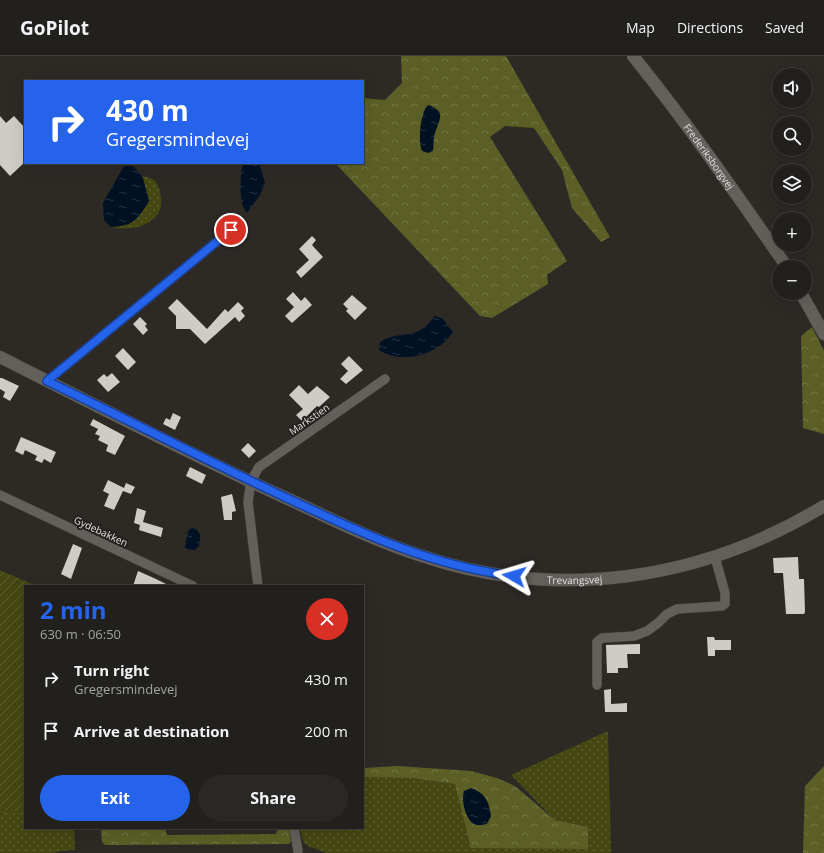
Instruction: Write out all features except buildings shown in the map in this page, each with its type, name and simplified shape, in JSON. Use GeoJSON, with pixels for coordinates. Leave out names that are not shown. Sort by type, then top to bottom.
{"type":"FeatureCollection","features":[{"type":"Feature","properties":{"kind":"street","name":"Frederiksborgvej"},"geometry":{"type":"LineString","coordinates":[[632,56],[666,96],[724,175],[782,260]]}},
{"type":"Feature","properties":{"kind":"street"},"geometry":{"type":"LineString","coordinates":[[47,381],[231,230],[243,230]]}},
{"type":"Feature","properties":{"kind":"street"},"geometry":{"type":"LineString","coordinates":[[805,300],[824,334]]}},
{"type":"Feature","properties":{"kind":"street"},"geometry":{"type":"LineString","coordinates":[[810,300],[824,320]]}},
{"type":"Feature","properties":{"kind":"street","name":"Trevangsvej"},"geometry":{"type":"LineString","coordinates":[[0,357],[251,481],[392,546],[424,557],[487,573],[527,578],[606,579],[649,573],[715,557],[766,537],[824,506]]}},
{"type":"Feature","properties":{"kind":"street","name":"Markstien"},"geometry":{"type":"LineString","coordinates":[[251,481],[259,466],[385,379]]}},
{"type":"Feature","properties":{"kind":"street"},"geometry":{"type":"LineString","coordinates":[[251,481],[248,502],[258,585]]}},
{"type":"Feature","properties":{"kind":"street","name":"Gydebakken"},"geometry":{"type":"LineString","coordinates":[[0,495],[191,585]]}},
{"type":"Feature","properties":{"kind":"street"},"geometry":{"type":"LineString","coordinates":[[597,685],[597,642],[602,638],[634,636],[647,632],[658,624],[667,614],[677,609],[722,606],[726,601],[725,593],[715,557]]}},
{"type":"Feature","properties":{"kind":"street"},"geometry":{"type":"LineString","coordinates":[[294,829],[298,851]]}},
{"type":"Feature","properties":{"kind":"shaded area"},"geometry":{"type":"Polygon","coordinates":[[[141,176],[152,179],[157,184],[160,191],[161,200],[159,212],[150,222],[138,227],[124,229],[111,227],[130,223],[142,213],[149,201],[141,176]]]}},
{"type":"Feature","properties":{"kind":"shaded area"},"geometry":{"type":"Polygon","coordinates":[[[0,570],[34,585],[24,585],[24,807],[12,813],[0,813],[0,570]]]}},
{"type":"Feature","properties":{"kind":"shaded area"},"geometry":{"type":"Polygon","coordinates":[[[608,731],[611,853],[326,853],[308,846],[303,840],[300,829],[364,829],[364,777],[412,778],[455,784],[588,849],[588,827],[555,820],[511,775],[608,731]]]}},
{"type":"Feature","properties":{"kind":"shaded area"},"geometry":{"type":"Polygon","coordinates":[[[24,807],[24,829],[74,829],[75,850],[59,851],[55,853],[0,853],[0,813],[12,813],[24,807]]]}},
{"type":"Feature","properties":{"kind":"green space"},"geometry":{"type":"Polygon","coordinates":[[[401,56],[506,56],[610,237],[601,242],[572,208],[562,170],[534,128],[505,126],[490,137],[567,261],[547,275],[548,284],[492,318],[480,316],[336,164],[364,164],[364,98],[385,100],[402,83],[401,56]]]}},
{"type":"Feature","properties":{"kind":"green space"},"geometry":{"type":"Polygon","coordinates":[[[812,327],[824,351],[824,434],[803,428],[801,336],[812,327]]]}},
{"type":"Feature","properties":{"kind":"green space"},"geometry":{"type":"Polygon","coordinates":[[[398,766],[471,771],[497,778],[515,786],[555,820],[588,827],[588,849],[471,848],[455,784],[412,778],[364,777],[364,768],[398,766]]]}},
{"type":"Feature","properties":{"kind":"green space"},"geometry":{"type":"Polygon","coordinates":[[[824,766],[824,853],[803,853],[805,786],[824,766]]]}},
{"type":"Feature","properties":{"kind":"green space"},"geometry":{"type":"Polygon","coordinates":[[[101,829],[165,829],[167,835],[276,834],[278,829],[289,829],[291,841],[289,844],[105,845],[102,842],[101,829]]]}},
{"type":"Feature","properties":{"kind":"water"},"geometry":{"type":"Polygon","coordinates":[[[428,105],[438,111],[440,118],[435,133],[433,151],[428,153],[422,151],[420,134],[423,114],[428,105]]]}},
{"type":"Feature","properties":{"kind":"water"},"geometry":{"type":"Polygon","coordinates":[[[243,164],[259,164],[265,183],[260,195],[247,213],[242,203],[241,175],[243,164]]]}},
{"type":"Feature","properties":{"kind":"water"},"geometry":{"type":"Polygon","coordinates":[[[124,166],[133,166],[143,178],[149,201],[142,213],[130,223],[111,227],[104,220],[103,203],[124,166]]]}},
{"type":"Feature","properties":{"kind":"water"},"geometry":{"type":"Polygon","coordinates":[[[434,316],[442,318],[453,332],[438,347],[429,352],[409,357],[399,357],[379,350],[380,342],[388,338],[409,334],[422,329],[434,316]]]}},
{"type":"Feature","properties":{"kind":"water"},"geometry":{"type":"Polygon","coordinates":[[[192,528],[198,531],[200,535],[199,546],[195,550],[187,549],[185,547],[188,531],[192,528]]]}},
{"type":"Feature","properties":{"kind":"water"},"geometry":{"type":"Polygon","coordinates":[[[471,788],[480,792],[486,798],[491,816],[487,824],[474,824],[468,818],[463,804],[463,795],[464,791],[471,788]]]}},
{"type":"Feature","properties":{"kind":"route"},"geometry":{"type":"LineString","coordinates":[[231,230],[47,381],[239,476],[392,546],[457,566],[487,573],[514,576]]}}]}
